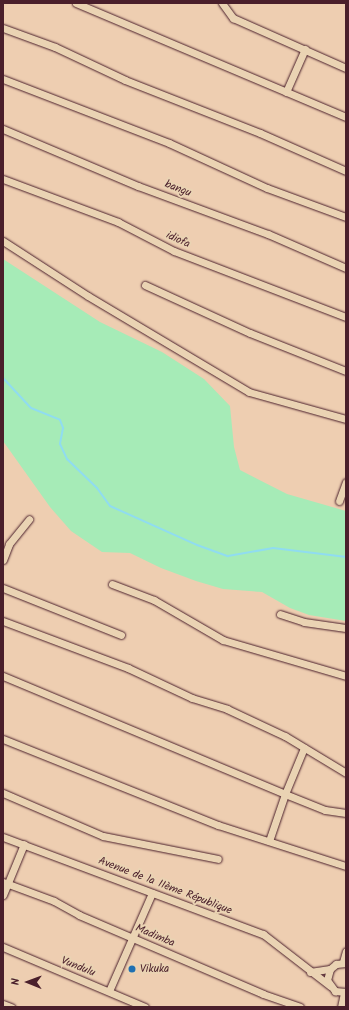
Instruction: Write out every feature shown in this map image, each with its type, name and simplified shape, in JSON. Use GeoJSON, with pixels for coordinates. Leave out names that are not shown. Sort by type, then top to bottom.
{"type":"FeatureCollection","features":[{"type":"Feature","properties":{"kind":"street"},"geometry":{"type":"LineString","coordinates":[[76,3],[346,117]]}},
{"type":"Feature","properties":{"kind":"street"},"geometry":{"type":"LineString","coordinates":[[222,3],[233,18],[346,68]]}},
{"type":"Feature","properties":{"kind":"street"},"geometry":{"type":"LineString","coordinates":[[3,28],[55,47],[131,83],[260,133],[346,171]]}},
{"type":"Feature","properties":{"kind":"street"},"geometry":{"type":"LineString","coordinates":[[286,92],[305,49]]}},
{"type":"Feature","properties":{"kind":"street"},"geometry":{"type":"LineString","coordinates":[[3,79],[162,140],[267,188],[346,217]]}},
{"type":"Feature","properties":{"kind":"street","name":"bangu"},"geometry":{"type":"LineString","coordinates":[[3,129],[138,186],[268,234],[346,268]]}},
{"type":"Feature","properties":{"kind":"street","name":"idiofa"},"geometry":{"type":"LineString","coordinates":[[3,179],[118,222],[174,251],[346,317]]}},
{"type":"Feature","properties":{"kind":"street"},"geometry":{"type":"LineString","coordinates":[[3,241],[88,296],[249,392],[346,419]]}},
{"type":"Feature","properties":{"kind":"street"},"geometry":{"type":"LineString","coordinates":[[145,285],[243,330],[346,371]]}},
{"type":"Feature","properties":{"kind":"street"},"geometry":{"type":"LineString","coordinates":[[339,501],[346,482]]}},
{"type":"Feature","properties":{"kind":"street"},"geometry":{"type":"LineString","coordinates":[[3,560],[6,543],[29,519]]}},
{"type":"Feature","properties":{"kind":"street"},"geometry":{"type":"LineString","coordinates":[[112,584],[163,605],[196,627],[223,640],[346,676]]}},
{"type":"Feature","properties":{"kind":"street"},"geometry":{"type":"LineString","coordinates":[[3,588],[121,635]]}},
{"type":"Feature","properties":{"kind":"street"},"geometry":{"type":"LineString","coordinates":[[280,614],[304,622],[346,628]]}},
{"type":"Feature","properties":{"kind":"street"},"geometry":{"type":"LineString","coordinates":[[3,621],[128,668],[192,698],[227,709],[304,748],[346,772]]}},
{"type":"Feature","properties":{"kind":"street"},"geometry":{"type":"LineString","coordinates":[[3,676],[284,794],[325,810],[346,813]]}},
{"type":"Feature","properties":{"kind":"street"},"geometry":{"type":"LineString","coordinates":[[3,739],[218,825],[346,866]]}},
{"type":"Feature","properties":{"kind":"street"},"geometry":{"type":"LineString","coordinates":[[269,841],[284,794],[304,748]]}},
{"type":"Feature","properties":{"kind":"street"},"geometry":{"type":"LineString","coordinates":[[3,793],[104,836],[218,859]]}},
{"type":"Feature","properties":{"kind":"street","name":"Avenue de la IIème République"},"geometry":{"type":"LineString","coordinates":[[3,837],[264,934],[335,991],[345,992]]}},
{"type":"Feature","properties":{"kind":"street"},"geometry":{"type":"LineString","coordinates":[[3,895],[6,883],[24,844]]}},
{"type":"Feature","properties":{"kind":"street","name":"Madimba"},"geometry":{"type":"LineString","coordinates":[[6,883],[54,901],[79,915],[132,938],[300,1007]]}},
{"type":"Feature","properties":{"kind":"street"},"geometry":{"type":"LineString","coordinates":[[109,991],[152,893]]}},
{"type":"Feature","properties":{"kind":"street","name":"Vundulu"},"geometry":{"type":"LineString","coordinates":[[3,947],[145,1007]]}},
{"type":"Feature","properties":{"kind":"street"},"geometry":{"type":"LineString","coordinates":[[310,972],[330,969],[344,962],[346,951]]}},
{"type":"Feature","properties":{"kind":"street"},"geometry":{"type":"LineString","coordinates":[[330,969],[327,980],[330,986]]}},
{"type":"Feature","properties":{"kind":"street"},"geometry":{"type":"LineString","coordinates":[[341,1007],[345,992]]}},
{"type":"Feature","properties":{"kind":"street"},"geometry":{"type":"LineString","coordinates":[[3,1004],[11,1007]]}},
{"type":"Feature","properties":{"kind":"green space"},"geometry":{"type":"Polygon","coordinates":[[[3,259],[100,322],[162,352],[204,379],[230,406],[234,447],[240,470],[287,494],[346,511],[346,621],[309,615],[290,608],[262,592],[223,589],[196,581],[161,568],[130,553],[102,552],[71,531],[50,507],[3,441],[3,259]]]}},
{"type":"Feature","properties":{"kind":"waterway"},"geometry":{"type":"LineString","coordinates":[[3,378],[31,408],[60,420],[63,428],[60,444],[67,459],[97,488],[110,506],[197,545],[228,556],[273,548],[346,557]]}},
{"type":"Feature","properties":{"kind":"place","name":"Vikuka"},"geometry":{"type":"Point","coordinates":[132,969]}}]}
